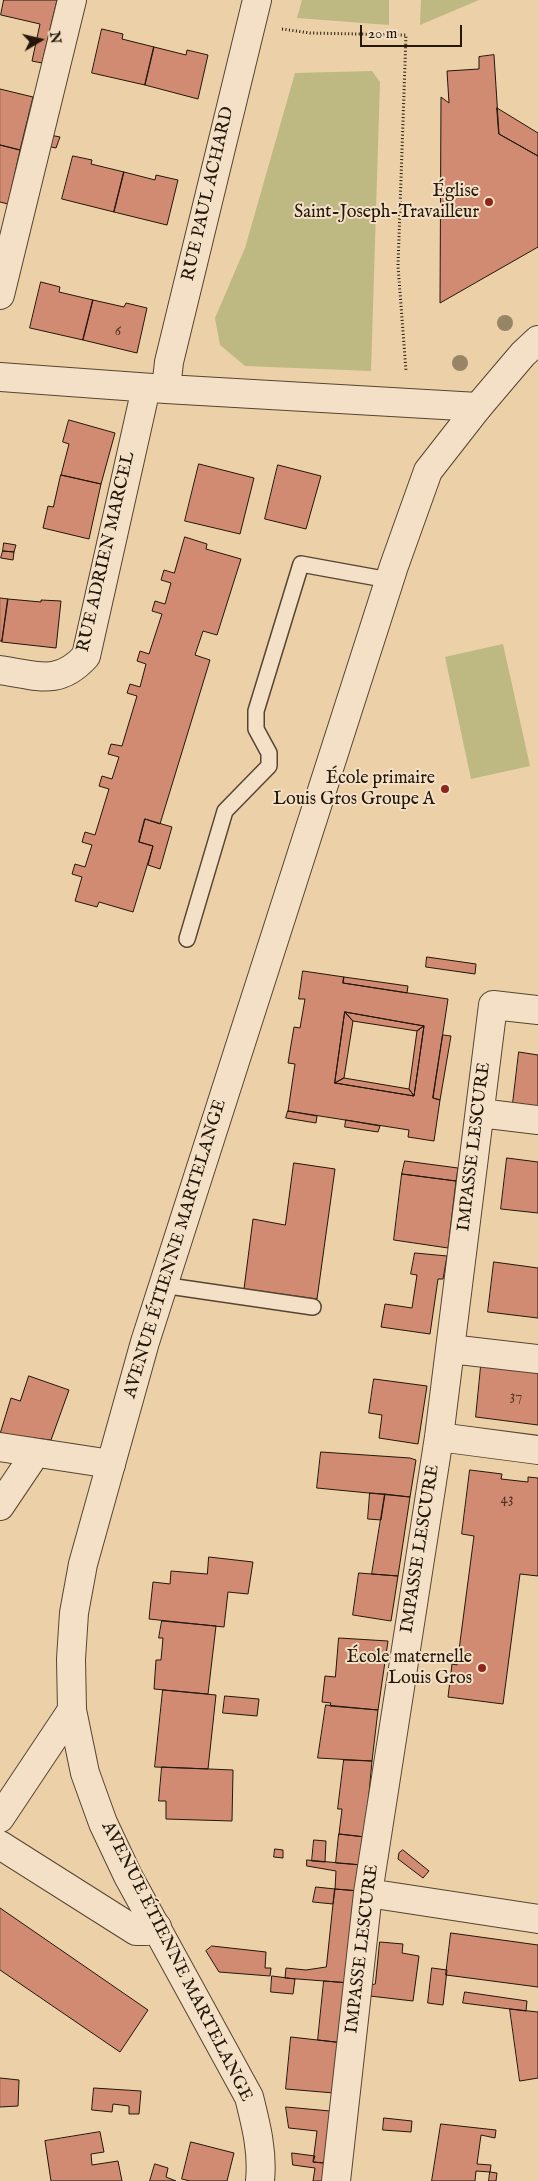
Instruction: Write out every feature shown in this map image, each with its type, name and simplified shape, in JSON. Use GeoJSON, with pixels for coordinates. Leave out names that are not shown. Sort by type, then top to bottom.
{"type":"FeatureCollection","features":[{"type":"Feature","properties":{"kind":"street"},"geometry":{"type":"LineString","coordinates":[[0,296],[72,0]]}},
{"type":"Feature","properties":{"kind":"street","name":"RUE PAUL ACHARD"},"geometry":{"type":"LineString","coordinates":[[156,389],[169,362],[253,12]]}},
{"type":"Feature","properties":{"kind":"street","name":"AVENUE ÉTIENNE MARTELANGE"},"geometry":{"type":"LineString","coordinates":[[260,2181],[262,2163],[256,2124],[249,2097],[128,1876],[103,1823],[85,1773],[72,1710],[71,1660],[74,1613],[83,1564],[162,1285],[389,580],[428,471],[478,407],[523,354],[538,340]]}},
{"type":"Feature","properties":{"kind":"street"},"geometry":{"type":"LineString","coordinates":[[0,377],[156,389],[478,407]]}},
{"type":"Feature","properties":{"kind":"street","name":"RUE ADRIEN MARCEL"},"geometry":{"type":"LineString","coordinates":[[0,670],[54,677],[74,669],[86,656],[156,389]]}},
{"type":"Feature","properties":{"kind":"street","name":"IMPASSE LESCURE"},"geometry":{"type":"LineString","coordinates":[[336,2181],[368,1893],[439,1437],[493,1005],[538,1010]]}},
{"type":"Feature","properties":{"kind":"street"},"geometry":{"type":"LineString","coordinates":[[480,1113],[538,1120]]}},
{"type":"Feature","properties":{"kind":"street"},"geometry":{"type":"LineString","coordinates":[[450,1349],[538,1359]]}},
{"type":"Feature","properties":{"kind":"street"},"geometry":{"type":"LineString","coordinates":[[439,1437],[538,1450]]}},
{"type":"Feature","properties":{"kind":"street"},"geometry":{"type":"LineString","coordinates":[[0,1447],[35,1454],[90,1459],[111,1464]]}},
{"type":"Feature","properties":{"kind":"street"},"geometry":{"type":"LineString","coordinates":[[0,1506],[35,1454]]}},
{"type":"Feature","properties":{"kind":"street"},"geometry":{"type":"LineString","coordinates":[[0,1818],[72,1710]]}},
{"type":"Feature","properties":{"kind":"street"},"geometry":{"type":"LineString","coordinates":[[0,1845],[136,1931],[146,1931],[157,1927]]}},
{"type":"Feature","properties":{"kind":"street"},"geometry":{"type":"LineString","coordinates":[[368,1893],[538,1918]]}},
{"type":"Feature","properties":{"kind":"lane"},"geometry":{"type":"LineString","coordinates":[[186,940],[225,811],[269,766],[269,753],[256,729],[256,711],[301,564],[389,580]]}},
{"type":"Feature","properties":{"kind":"lane"},"geometry":{"type":"LineString","coordinates":[[162,1285],[312,1307]]}},
{"type":"Feature","properties":{"kind":"path"},"geometry":{"type":"LineString","coordinates":[[253,12],[310,34],[406,34],[398,266],[408,403]]}},
{"type":"Feature","properties":{"kind":"shaded area"},"geometry":{"type":"Polygon","coordinates":[[[302,0],[389,0],[389,25],[297,18],[302,0]]]}},
{"type":"Feature","properties":{"kind":"shaded area"},"geometry":{"type":"Polygon","coordinates":[[[421,0],[479,0],[420,25],[421,0]]]}},
{"type":"Feature","properties":{"kind":"shaded area"},"geometry":{"type":"Polygon","coordinates":[[[372,71],[380,82],[371,371],[245,366],[220,345],[215,318],[245,248],[295,73],[372,71]]]}},
{"type":"Feature","properties":{"kind":"shaded area"},"geometry":{"type":"Polygon","coordinates":[[[503,644],[530,766],[471,779],[445,657],[503,644]]]}},
{"type":"Feature","properties":{"kind":"building"},"geometry":{"type":"Polygon","coordinates":[[[4,0],[57,0],[42,63],[32,61],[40,24],[1,15],[4,0]]]}},
{"type":"Feature","properties":{"kind":"building"},"geometry":{"type":"Polygon","coordinates":[[[102,29],[123,34],[122,39],[154,47],[145,85],[92,73],[102,29]]]}},
{"type":"Feature","properties":{"kind":"building"},"geometry":{"type":"Polygon","coordinates":[[[154,47],[186,55],[187,50],[208,55],[198,99],[145,85],[154,47]]]}},
{"type":"Feature","properties":{"kind":"building","name":"Église Saint-Joseph-Travailleur"},"geometry":{"type":"Polygon","coordinates":[[[494,55],[499,134],[538,156],[538,247],[440,303],[441,97],[449,103],[447,71],[479,69],[479,57],[494,55]]]}},
{"type":"Feature","properties":{"kind":"building"},"geometry":{"type":"Polygon","coordinates":[[[0,89],[33,97],[20,150],[0,145],[0,89]]]}},
{"type":"Feature","properties":{"kind":"building"},"geometry":{"type":"Polygon","coordinates":[[[497,108],[538,133],[538,156],[499,134],[497,108]]]}},
{"type":"Feature","properties":{"kind":"building"},"geometry":{"type":"Polygon","coordinates":[[[50,135],[60,137],[56,148],[47,146],[50,135]]]}},
{"type":"Feature","properties":{"kind":"building"},"geometry":{"type":"Polygon","coordinates":[[[0,145],[20,150],[8,204],[0,202],[0,145]]]}},
{"type":"Feature","properties":{"kind":"building"},"geometry":{"type":"Polygon","coordinates":[[[73,156],[92,160],[91,164],[124,172],[114,212],[62,199],[73,156]]]}},
{"type":"Feature","properties":{"kind":"building"},"geometry":{"type":"Polygon","coordinates":[[[124,172],[155,180],[156,175],[178,180],[167,225],[114,212],[124,172]]]}},
{"type":"Feature","properties":{"kind":"building"},"geometry":{"type":"Polygon","coordinates":[[[41,282],[60,287],[59,292],[93,300],[83,340],[30,328],[41,282]]]}},
{"type":"Feature","properties":{"kind":"building"},"geometry":{"type":"Polygon","coordinates":[[[93,300],[124,307],[126,303],[147,308],[137,353],[83,340],[93,300]]]}},
{"type":"Feature","properties":{"kind":"building"},"geometry":{"type":"Polygon","coordinates":[[[69,420],[115,433],[101,484],[61,475],[69,444],[63,442],[69,420]]]}},
{"type":"Feature","properties":{"kind":"building"},"geometry":{"type":"Polygon","coordinates":[[[199,464],[254,478],[240,534],[185,521],[199,464]]]}},
{"type":"Feature","properties":{"kind":"building"},"geometry":{"type":"Polygon","coordinates":[[[278,465],[321,476],[306,529],[265,519],[278,465]]]}},
{"type":"Feature","properties":{"kind":"building"},"geometry":{"type":"Polygon","coordinates":[[[61,475],[101,484],[89,539],[43,528],[48,506],[53,507],[61,475]]]}},
{"type":"Feature","properties":{"kind":"building"},"geometry":{"type":"Polygon","coordinates":[[[185,537],[207,544],[206,549],[241,559],[217,635],[203,631],[195,655],[210,660],[160,824],[145,819],[139,842],[153,846],[133,912],[99,902],[97,907],[75,901],[82,877],[72,874],[75,864],[85,867],[92,845],[82,842],[85,832],[95,835],[109,789],[99,786],[102,776],[112,779],[119,757],[108,754],[111,744],[122,746],[137,696],[127,693],[130,684],[140,687],[146,664],[137,661],[140,651],[149,654],[162,614],[152,611],[155,601],[165,604],[171,583],[161,580],[164,570],[174,573],[185,537]]]}},
{"type":"Feature","properties":{"kind":"building"},"geometry":{"type":"Polygon","coordinates":[[[4,543],[16,545],[14,552],[3,551],[4,543]]]}},
{"type":"Feature","properties":{"kind":"building"},"geometry":{"type":"Polygon","coordinates":[[[3,551],[14,552],[13,560],[1,558],[3,551]]]}},
{"type":"Feature","properties":{"kind":"building"},"geometry":{"type":"Polygon","coordinates":[[[0,598],[8,599],[2,641],[0,641],[0,598]]]}},
{"type":"Feature","properties":{"kind":"building"},"geometry":{"type":"Polygon","coordinates":[[[8,599],[41,602],[41,600],[61,601],[56,648],[2,642],[8,599]]]}},
{"type":"Feature","properties":{"kind":"building"},"geometry":{"type":"Polygon","coordinates":[[[145,819],[172,827],[160,869],[148,865],[153,846],[139,842],[145,819]]]}},
{"type":"Feature","properties":{"kind":"building"},"geometry":{"type":"Polygon","coordinates":[[[427,957],[476,964],[475,974],[426,967],[427,957]]]}},
{"type":"Feature","properties":{"kind":"building"},"geometry":{"type":"Polygon","coordinates":[[[303,971],[344,977],[343,983],[448,999],[433,1098],[440,1100],[434,1141],[408,1137],[409,1130],[288,1111],[295,1064],[288,1063],[294,1027],[300,1028],[305,999],[299,999],[303,971]],[[345,1012],[335,1083],[414,1096],[424,1026],[345,1012]]]}},
{"type":"Feature","properties":{"kind":"building"},"geometry":{"type":"Polygon","coordinates":[[[344,977],[408,986],[407,993],[343,983],[344,977]]]}},
{"type":"Feature","properties":{"kind":"building"},"geometry":{"type":"Polygon","coordinates":[[[345,1012],[424,1026],[417,1031],[353,1021],[345,1012]]]}},
{"type":"Feature","properties":{"kind":"building"},"geometry":{"type":"Polygon","coordinates":[[[345,1012],[353,1021],[344,1078],[335,1083],[345,1012]]]}},
{"type":"Feature","properties":{"kind":"building"},"geometry":{"type":"Polygon","coordinates":[[[424,1026],[414,1096],[409,1089],[417,1031],[424,1026]]]}},
{"type":"Feature","properties":{"kind":"building"},"geometry":{"type":"Polygon","coordinates":[[[443,1035],[451,1036],[440,1100],[433,1098],[443,1035]]]}},
{"type":"Feature","properties":{"kind":"building"},"geometry":{"type":"Polygon","coordinates":[[[519,1052],[538,1055],[538,1106],[513,1103],[519,1052]]]}},
{"type":"Feature","properties":{"kind":"building"},"geometry":{"type":"Polygon","coordinates":[[[344,1078],[409,1089],[414,1096],[335,1083],[344,1078]]]}},
{"type":"Feature","properties":{"kind":"building"},"geometry":{"type":"Polygon","coordinates":[[[288,1111],[317,1116],[316,1123],[286,1118],[288,1111]]]}},
{"type":"Feature","properties":{"kind":"building"},"geometry":{"type":"Polygon","coordinates":[[[346,1120],[380,1126],[378,1132],[345,1127],[346,1120]]]}},
{"type":"Feature","properties":{"kind":"building"},"geometry":{"type":"Polygon","coordinates":[[[507,1158],[538,1162],[538,1213],[501,1209],[507,1158]]]}},
{"type":"Feature","properties":{"kind":"building"},"geometry":{"type":"Polygon","coordinates":[[[405,1161],[458,1168],[456,1181],[402,1174],[405,1161]]]}},
{"type":"Feature","properties":{"kind":"building"},"geometry":{"type":"Polygon","coordinates":[[[294,1163],[335,1169],[317,1299],[244,1289],[253,1219],[285,1225],[294,1163]]]}},
{"type":"Feature","properties":{"kind":"building"},"geometry":{"type":"Polygon","coordinates":[[[402,1174],[456,1181],[448,1248],[394,1240],[402,1174]]]}},
{"type":"Feature","properties":{"kind":"building"},"geometry":{"type":"Polygon","coordinates":[[[415,1253],[447,1256],[443,1279],[438,1279],[430,1334],[381,1327],[385,1304],[412,1308],[417,1275],[411,1274],[415,1253]]]}},
{"type":"Feature","properties":{"kind":"building"},"geometry":{"type":"Polygon","coordinates":[[[494,1262],[538,1268],[538,1318],[488,1312],[494,1262]]]}},
{"type":"Feature","properties":{"kind":"building"},"geometry":{"type":"Polygon","coordinates":[[[481,1366],[538,1373],[538,1425],[476,1417],[481,1366]]]}},
{"type":"Feature","properties":{"kind":"building"},"geometry":{"type":"Polygon","coordinates":[[[29,1376],[69,1390],[51,1440],[0,1434],[11,1398],[20,1401],[29,1376]]]}},
{"type":"Feature","properties":{"kind":"building"},"geometry":{"type":"Polygon","coordinates":[[[374,1379],[427,1386],[418,1444],[379,1438],[382,1415],[369,1413],[374,1379]]]}},
{"type":"Feature","properties":{"kind":"building"},"geometry":{"type":"Polygon","coordinates":[[[321,1452],[416,1460],[410,1497],[317,1488],[321,1452]]]}},
{"type":"Feature","properties":{"kind":"building"},"geometry":{"type":"Polygon","coordinates":[[[470,1470],[502,1474],[501,1479],[528,1482],[528,1477],[538,1478],[538,1576],[520,1574],[503,1704],[448,1697],[452,1664],[457,1665],[474,1536],[462,1534],[470,1470]]]}},
{"type":"Feature","properties":{"kind":"building"},"geometry":{"type":"Polygon","coordinates":[[[370,1493],[385,1494],[381,1520],[368,1519],[370,1493]]]}},
{"type":"Feature","properties":{"kind":"building"},"geometry":{"type":"Polygon","coordinates":[[[385,1494],[410,1497],[398,1576],[372,1574],[385,1494]]]}},
{"type":"Feature","properties":{"kind":"building"},"geometry":{"type":"Polygon","coordinates":[[[209,1557],[253,1562],[248,1594],[228,1592],[224,1627],[149,1619],[153,1582],[170,1584],[171,1571],[207,1574],[209,1557]]]}},
{"type":"Feature","properties":{"kind":"building"},"geometry":{"type":"Polygon","coordinates":[[[359,1573],[398,1576],[391,1621],[353,1615],[359,1573]]]}},
{"type":"Feature","properties":{"kind":"building"},"geometry":{"type":"Polygon","coordinates":[[[162,1621],[216,1626],[208,1694],[154,1689],[156,1660],[161,1660],[163,1638],[159,1638],[162,1621]]]}},
{"type":"Feature","properties":{"kind":"building"},"geometry":{"type":"Polygon","coordinates":[[[339,1638],[388,1641],[378,1710],[330,1706],[331,1703],[322,1702],[325,1676],[335,1677],[339,1638]]]}},
{"type":"Feature","properties":{"kind":"building"},"geometry":{"type":"Polygon","coordinates":[[[163,1690],[216,1695],[208,1769],[155,1767],[163,1690]]]}},
{"type":"Feature","properties":{"kind":"building"},"geometry":{"type":"Polygon","coordinates":[[[225,1696],[259,1699],[257,1716],[223,1713],[225,1696]]]}},
{"type":"Feature","properties":{"kind":"building"},"geometry":{"type":"Polygon","coordinates":[[[326,1705],[378,1710],[372,1761],[318,1758],[326,1705]]]}},
{"type":"Feature","properties":{"kind":"building"},"geometry":{"type":"Polygon","coordinates":[[[344,1760],[372,1761],[365,1837],[339,1834],[342,1809],[338,1809],[344,1760]]]}},
{"type":"Feature","properties":{"kind":"building"},"geometry":{"type":"Polygon","coordinates":[[[162,1767],[233,1770],[232,1821],[166,1819],[166,1801],[159,1801],[162,1767]]]}},
{"type":"Feature","properties":{"kind":"building"},"geometry":{"type":"Polygon","coordinates":[[[339,1834],[365,1837],[362,1865],[336,1863],[339,1834]]]}},
{"type":"Feature","properties":{"kind":"building"},"geometry":{"type":"Polygon","coordinates":[[[314,1840],[326,1841],[325,1862],[312,1861],[314,1840]]]}},
{"type":"Feature","properties":{"kind":"building"},"geometry":{"type":"Polygon","coordinates":[[[275,1849],[283,1850],[283,1858],[274,1857],[275,1849]]]}},
{"type":"Feature","properties":{"kind":"building"},"geometry":{"type":"Polygon","coordinates":[[[403,1850],[429,1871],[423,1878],[398,1859],[399,1853],[403,1850]]]}},
{"type":"Feature","properties":{"kind":"building"},"geometry":{"type":"Polygon","coordinates":[[[307,1860],[362,1865],[359,1891],[335,1889],[336,1871],[307,1866],[307,1860]]]}},
{"type":"Feature","properties":{"kind":"building"},"geometry":{"type":"Polygon","coordinates":[[[316,1887],[335,1889],[333,1904],[313,1902],[316,1887]]]}},
{"type":"Feature","properties":{"kind":"building"},"geometry":{"type":"Polygon","coordinates":[[[335,1889],[359,1891],[350,1983],[285,1978],[286,1968],[306,1970],[326,1967],[335,1889]]]}},
{"type":"Feature","properties":{"kind":"building"},"geometry":{"type":"Polygon","coordinates":[[[0,1908],[148,2010],[120,2052],[0,1970],[0,1908]]]}},
{"type":"Feature","properties":{"kind":"building"},"geometry":{"type":"Polygon","coordinates":[[[451,1933],[538,1945],[538,1987],[446,1975],[451,1933]]]}},
{"type":"Feature","properties":{"kind":"building"},"geometry":{"type":"Polygon","coordinates":[[[380,1942],[403,1944],[402,1953],[419,1956],[413,2001],[370,1996],[371,1985],[375,1984],[380,1942]]]}},
{"type":"Feature","properties":{"kind":"building"},"geometry":{"type":"Polygon","coordinates":[[[212,1946],[266,1952],[265,1968],[271,1968],[270,1976],[219,1972],[206,1951],[212,1946]]]}},
{"type":"Feature","properties":{"kind":"building"},"geometry":{"type":"Polygon","coordinates":[[[432,1968],[447,1970],[443,2005],[428,2003],[432,1968]]]}},
{"type":"Feature","properties":{"kind":"building"},"geometry":{"type":"Polygon","coordinates":[[[272,1976],[295,1979],[293,1994],[271,1992],[272,1976]]]}},
{"type":"Feature","properties":{"kind":"building"},"geometry":{"type":"Polygon","coordinates":[[[324,1981],[350,1983],[344,2043],[318,2040],[324,1981]]]}},
{"type":"Feature","properties":{"kind":"building"},"geometry":{"type":"Polygon","coordinates":[[[465,1992],[527,2001],[526,2011],[463,2003],[465,1992]]]}},
{"type":"Feature","properties":{"kind":"building"},"geometry":{"type":"Polygon","coordinates":[[[510,2009],[538,2012],[538,2078],[520,2081],[510,2009]]]}},
{"type":"Feature","properties":{"kind":"building"},"geometry":{"type":"Polygon","coordinates":[[[291,2037],[344,2043],[334,2093],[286,2089],[291,2037]]]}},
{"type":"Feature","properties":{"kind":"building"},"geometry":{"type":"Polygon","coordinates":[[[0,2078],[19,2080],[18,2106],[0,2107],[0,2078]]]}},
{"type":"Feature","properties":{"kind":"building"},"geometry":{"type":"Polygon","coordinates":[[[94,2088],[141,2091],[139,2114],[129,2114],[129,2106],[113,2104],[112,2112],[92,2110],[94,2088]]]}},
{"type":"Feature","properties":{"kind":"building"},"geometry":{"type":"Polygon","coordinates":[[[286,2107],[341,2112],[335,2164],[313,2162],[317,2131],[289,2128],[286,2107]]]}},
{"type":"Feature","properties":{"kind":"building"},"geometry":{"type":"Polygon","coordinates":[[[384,2118],[412,2121],[411,2132],[383,2130],[384,2118]]]}},
{"type":"Feature","properties":{"kind":"building"},"geometry":{"type":"Polygon","coordinates":[[[441,2124],[496,2130],[495,2138],[481,2135],[477,2164],[491,2165],[490,2172],[476,2171],[475,2181],[432,2181],[441,2124]]]}},
{"type":"Feature","properties":{"kind":"building"},"geometry":{"type":"Polygon","coordinates":[[[100,2132],[104,2152],[91,2154],[92,2165],[118,2161],[122,2181],[51,2181],[45,2141],[100,2132]]]}},
{"type":"Feature","properties":{"kind":"building"},"geometry":{"type":"Polygon","coordinates":[[[191,2142],[234,2153],[227,2181],[190,2181],[182,2179],[191,2142]]]}},
{"type":"Feature","properties":{"kind":"building"},"geometry":{"type":"Polygon","coordinates":[[[292,2153],[315,2156],[313,2162],[335,2164],[333,2181],[313,2181],[315,2168],[293,2165],[292,2153]]]}},
{"type":"Feature","properties":{"kind":"building"},"geometry":{"type":"Polygon","coordinates":[[[155,2164],[168,2168],[166,2177],[176,2181],[150,2181],[155,2164]]]}},
{"type":"Feature","properties":{"kind":"building"},"geometry":{"type":"Polygon","coordinates":[[[490,2172],[497,2173],[496,2181],[489,2181],[490,2172]]]}},
{"type":"Feature","properties":{"kind":"place","name":"Église Saint-Joseph-Travailleur"},"geometry":{"type":"Point","coordinates":[489,202]}},
{"type":"Feature","properties":{"kind":"place","name":"École primaire Louis Gros Groupe A"},"geometry":{"type":"Point","coordinates":[445,789]}},
{"type":"Feature","properties":{"kind":"place","name":"École maternelle Louis Gros"},"geometry":{"type":"Point","coordinates":[482,1668]}}]}
